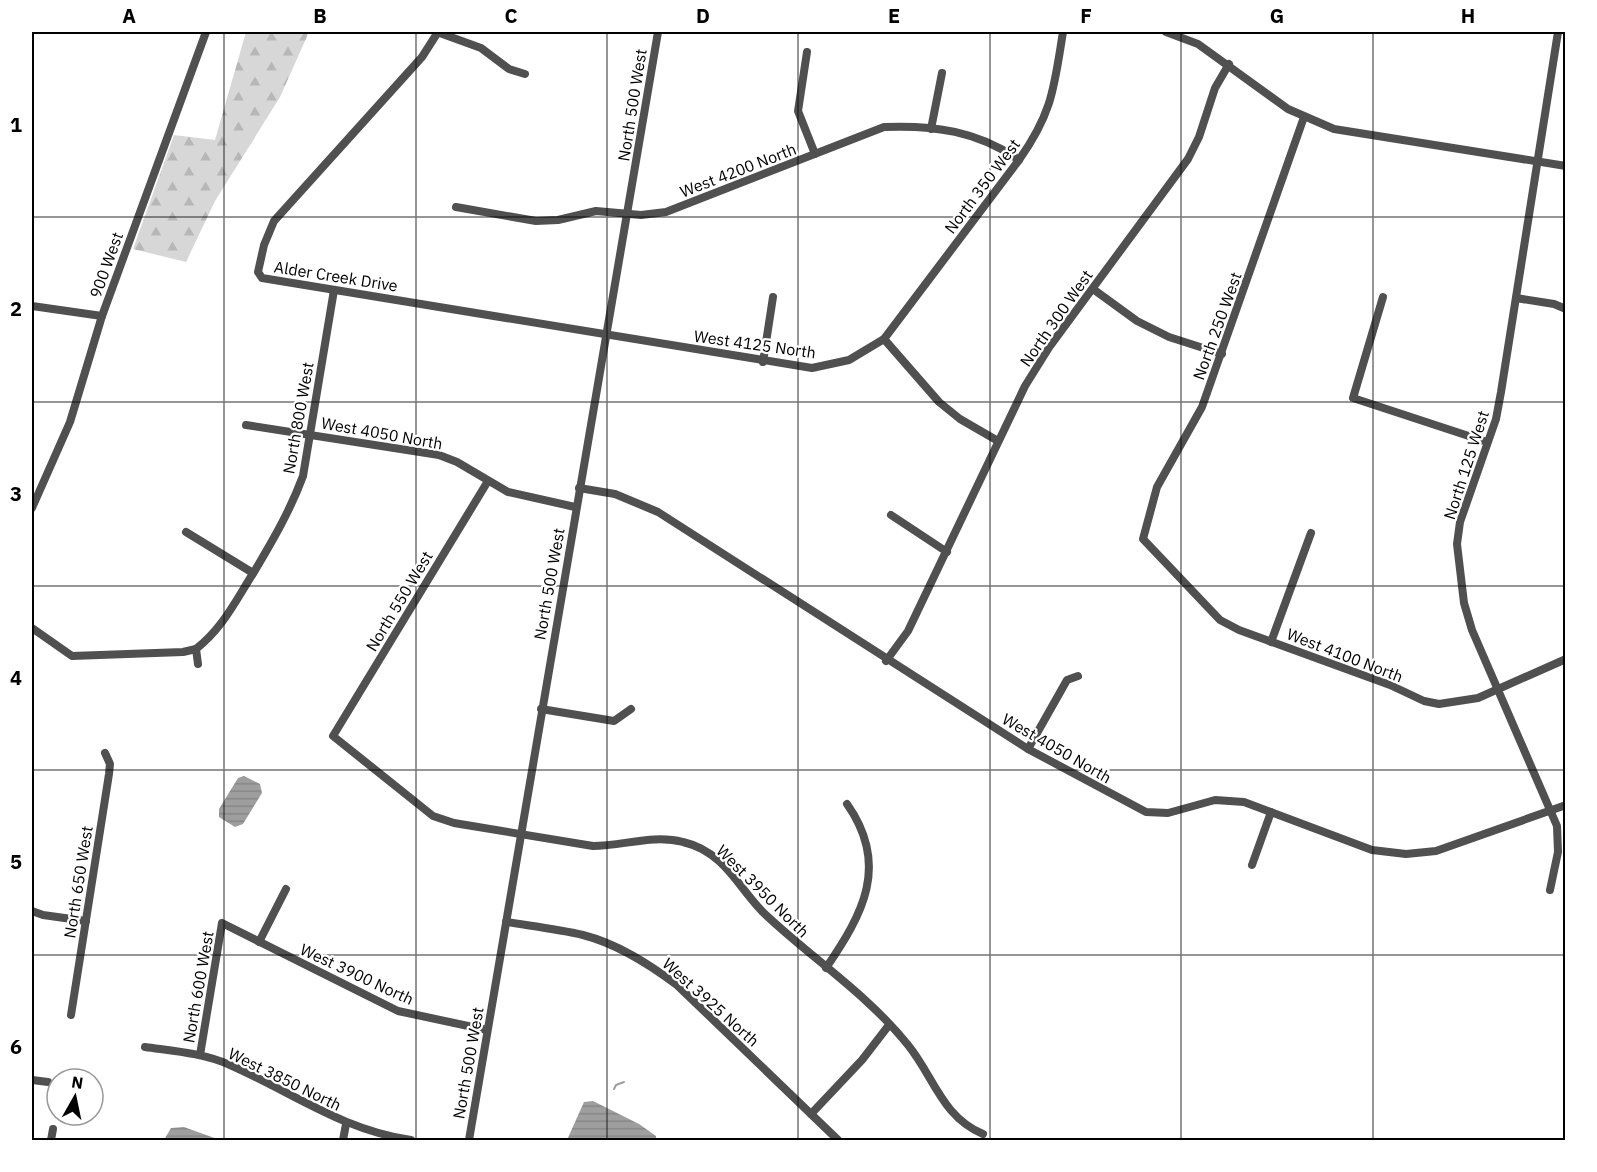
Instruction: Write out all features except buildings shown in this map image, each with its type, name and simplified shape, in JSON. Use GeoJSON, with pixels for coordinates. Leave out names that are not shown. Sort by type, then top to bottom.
{"type":"FeatureCollection","features":[{"type":"Feature","properties":{"kind":"street","name":"900 West"},"geometry":{"type":"LineString","coordinates":[[32,508],[70,423],[102,316],[206,32]]}},
{"type":"Feature","properties":{"kind":"street"},"geometry":{"type":"LineString","coordinates":[[437,32],[481,48],[509,69],[525,74]]}},
{"type":"Feature","properties":{"kind":"street","name":"Alder Creek Drive"},"geometry":{"type":"LineString","coordinates":[[437,32],[422,57],[284,208],[268,233],[258,272],[262,278],[607,335]]}},
{"type":"Feature","properties":{"kind":"street","name":"North 500 West"},"geometry":{"type":"LineString","coordinates":[[468,1140],[658,32]]}},
{"type":"Feature","properties":{"kind":"street","name":"North 350 West"},"geometry":{"type":"LineString","coordinates":[[884,339],[1037,134],[1053,99],[1063,32]]}},
{"type":"Feature","properties":{"kind":"street"},"geometry":{"type":"LineString","coordinates":[[1166,32],[1198,44],[1229,64],[1271,98],[1304,117],[1334,129],[1566,166]]}},
{"type":"Feature","properties":{"kind":"street","name":"North 125 West"},"geometry":{"type":"LineString","coordinates":[[1551,891],[1559,839],[1557,826],[1472,630],[1464,603],[1457,544],[1460,522],[1501,392],[1558,32]]}},
{"type":"Feature","properties":{"kind":"street"},"geometry":{"type":"LineString","coordinates":[[807,52],[798,111],[815,154]]}},
{"type":"Feature","properties":{"kind":"street","name":"North 300 West"},"geometry":{"type":"LineString","coordinates":[[886,661],[908,631],[1026,386],[1050,346],[1188,159],[1199,137],[1215,88],[1229,64]]}},
{"type":"Feature","properties":{"kind":"street"},"geometry":{"type":"LineString","coordinates":[[931,129],[942,73]]}},
{"type":"Feature","properties":{"kind":"street","name":"North 250 West"},"geometry":{"type":"LineString","coordinates":[[1143,539],[1157,487],[1202,407],[1304,117]]}},
{"type":"Feature","properties":{"kind":"street","name":"West 4200 North"},"geometry":{"type":"LineString","coordinates":[[456,207],[536,221],[558,220],[596,211],[627,215],[666,212],[884,127],[911,126],[978,136],[998,145],[1019,160]]}},
{"type":"Feature","properties":{"kind":"street"},"geometry":{"type":"LineString","coordinates":[[1093,288],[1137,321],[1169,337],[1222,354]]}},
{"type":"Feature","properties":{"kind":"street","name":"North 800 West"},"geometry":{"type":"LineString","coordinates":[[196,649],[215,634],[253,573],[292,505],[303,477],[333,290]]}},
{"type":"Feature","properties":{"kind":"street"},"geometry":{"type":"LineString","coordinates":[[763,362],[773,297]]}},
{"type":"Feature","properties":{"kind":"street"},"geometry":{"type":"LineString","coordinates":[[1383,297],[1353,398],[1487,442]]}},
{"type":"Feature","properties":{"kind":"street"},"geometry":{"type":"LineString","coordinates":[[1516,298],[1554,304],[1566,309]]}},
{"type":"Feature","properties":{"kind":"street"},"geometry":{"type":"LineString","coordinates":[[32,306],[102,316]]}},
{"type":"Feature","properties":{"kind":"street","name":"West 4125 North"},"geometry":{"type":"LineString","coordinates":[[607,335],[763,362],[812,368],[832,366],[865,352],[884,339]]}},
{"type":"Feature","properties":{"kind":"street"},"geometry":{"type":"LineString","coordinates":[[884,339],[939,402],[960,420],[998,441]]}},
{"type":"Feature","properties":{"kind":"street","name":"West 4050 North"},"geometry":{"type":"LineString","coordinates":[[246,425],[439,455],[457,462],[508,492],[526,498],[575,507]]}},
{"type":"Feature","properties":{"kind":"street","name":"North 550 West"},"geometry":{"type":"LineString","coordinates":[[333,736],[488,481]]}},
{"type":"Feature","properties":{"kind":"street","name":"West 4050 North"},"geometry":{"type":"LineString","coordinates":[[579,488],[615,494],[658,512],[886,661],[1028,749],[1146,812],[1168,813],[1215,800],[1244,802],[1372,850],[1406,854],[1436,851],[1566,805]]}},
{"type":"Feature","properties":{"kind":"street"},"geometry":{"type":"LineString","coordinates":[[891,515],[947,552]]}},
{"type":"Feature","properties":{"kind":"street"},"geometry":{"type":"LineString","coordinates":[[186,532],[253,573]]}},
{"type":"Feature","properties":{"kind":"street"},"geometry":{"type":"LineString","coordinates":[[1271,642],[1311,533]]}},
{"type":"Feature","properties":{"kind":"street","name":"West 4100 North"},"geometry":{"type":"LineString","coordinates":[[1143,539],[1220,620],[1271,642],[1431,702],[1459,703],[1498,690],[1566,659]]}},
{"type":"Feature","properties":{"kind":"street"},"geometry":{"type":"LineString","coordinates":[[32,628],[72,656],[161,654],[196,649],[198,664]]}},
{"type":"Feature","properties":{"kind":"street"},"geometry":{"type":"LineString","coordinates":[[1028,749],[1067,680],[1078,676]]}},
{"type":"Feature","properties":{"kind":"street"},"geometry":{"type":"LineString","coordinates":[[542,709],[614,721],[631,709]]}},
{"type":"Feature","properties":{"kind":"street","name":"West 3950 North"},"geometry":{"type":"LineString","coordinates":[[333,736],[433,816],[454,823],[593,846],[614,846],[666,839],[702,849],[719,861],[754,905],[826,969],[845,981],[889,1025],[914,1053],[939,1097],[953,1115],[969,1128],[983,1134]]}},
{"type":"Feature","properties":{"kind":"street","name":"North 650 West"},"geometry":{"type":"LineString","coordinates":[[71,1015],[110,764],[105,753]]}},
{"type":"Feature","properties":{"kind":"street"},"geometry":{"type":"LineString","coordinates":[[826,969],[861,911],[870,869],[869,852],[861,824],[847,804]]}},
{"type":"Feature","properties":{"kind":"street"},"geometry":{"type":"LineString","coordinates":[[1252,865],[1271,812]]}},
{"type":"Feature","properties":{"kind":"street"},"geometry":{"type":"LineString","coordinates":[[259,942],[286,889]]}},
{"type":"Feature","properties":{"kind":"street"},"geometry":{"type":"LineString","coordinates":[[32,910],[43,915],[86,921]]}},
{"type":"Feature","properties":{"kind":"street","name":"West 3925 North"},"geometry":{"type":"LineString","coordinates":[[506,922],[583,935],[614,946],[649,964],[677,985],[838,1140]]}},
{"type":"Feature","properties":{"kind":"street","name":"West 3900 North"},"geometry":{"type":"LineString","coordinates":[[222,923],[398,1011],[487,1030]]}},
{"type":"Feature","properties":{"kind":"street","name":"North 600 West"},"geometry":{"type":"LineString","coordinates":[[200,1055],[222,923]]}},
{"type":"Feature","properties":{"kind":"street"},"geometry":{"type":"LineString","coordinates":[[811,1114],[862,1060],[889,1025]]}},
{"type":"Feature","properties":{"kind":"street","name":"West 3850 North"},"geometry":{"type":"LineString","coordinates":[[145,1047],[200,1055],[229,1065],[346,1124],[381,1136],[411,1140]]}},
{"type":"Feature","properties":{"kind":"street"},"geometry":{"type":"LineString","coordinates":[[343,1140],[346,1124]]}},
{"type":"Feature","properties":{"kind":"street"},"geometry":{"type":"LineString","coordinates":[[51,1140],[53,1129]]}},
{"type":"Feature","properties":{"kind":"green space"},"geometry":{"type":"Polygon","coordinates":[[[246,32],[309,32],[280,97],[215,201],[186,262],[133,249],[174,135],[215,140],[246,32]]]}},
{"type":"Feature","properties":{"kind":"shaded area"},"geometry":{"type":"Polygon","coordinates":[[[244,776],[260,784],[262,793],[243,824],[235,827],[219,817],[219,809],[238,778],[244,776]]]}},
{"type":"Feature","properties":{"kind":"shaded area"},"geometry":{"type":"Polygon","coordinates":[[[593,1101],[639,1124],[656,1136],[656,1140],[567,1140],[584,1102],[593,1101]]]}},
{"type":"Feature","properties":{"kind":"shaded area"},"geometry":{"type":"Polygon","coordinates":[[[184,1127],[220,1140],[164,1140],[171,1128],[184,1127]]]}},
{"type":"Feature","properties":{"kind":"waterway"},"geometry":{"type":"LineString","coordinates":[[614,1089],[616,1085],[624,1082]]}}]}
